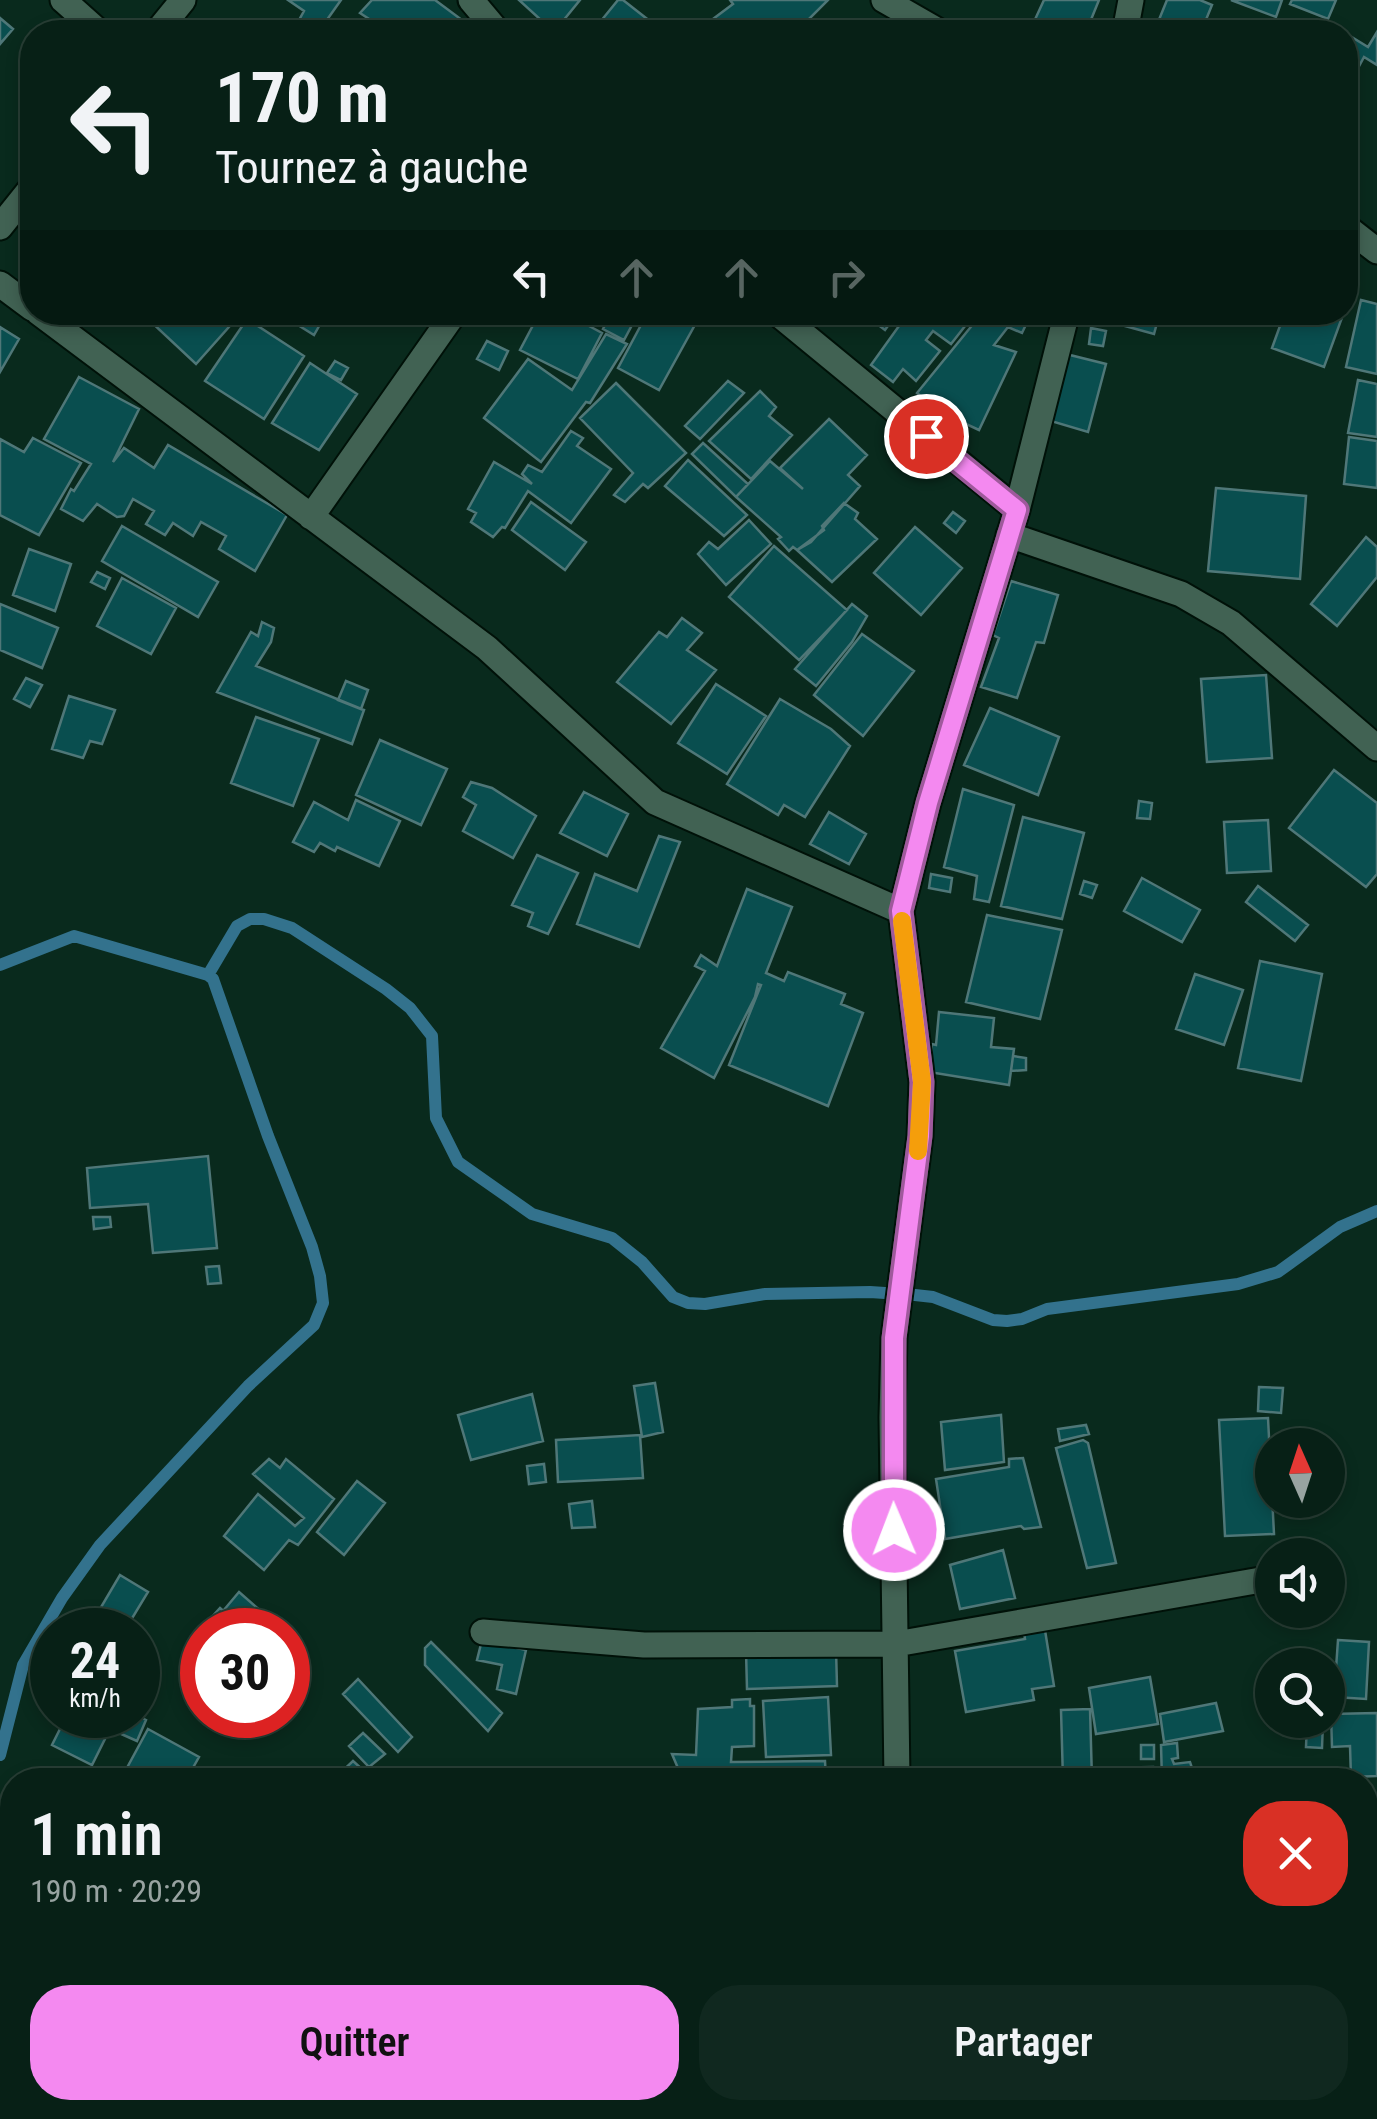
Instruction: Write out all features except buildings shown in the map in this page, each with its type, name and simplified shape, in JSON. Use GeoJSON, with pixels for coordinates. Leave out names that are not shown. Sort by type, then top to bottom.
{"type":"FeatureCollection","features":[{"type":"Feature","properties":{"kind":"street"},"geometry":{"type":"LineString","coordinates":[[63,0],[86,20]]}},
{"type":"Feature","properties":{"kind":"street"},"geometry":{"type":"LineString","coordinates":[[167,20],[183,0]]}},
{"type":"Feature","properties":{"kind":"street"},"geometry":{"type":"LineString","coordinates":[[472,0],[488,20]]}},
{"type":"Feature","properties":{"kind":"street"},"geometry":{"type":"LineString","coordinates":[[884,0],[919,20]]}},
{"type":"Feature","properties":{"kind":"street"},"geometry":{"type":"LineString","coordinates":[[0,227],[20,202]]}},
{"type":"Feature","properties":{"kind":"street"},"geometry":{"type":"LineString","coordinates":[[55,325],[487,648],[655,802],[901,911]]}},
{"type":"Feature","properties":{"kind":"street"},"geometry":{"type":"LineString","coordinates":[[311,516],[445,325]]}},
{"type":"Feature","properties":{"kind":"street"},"geometry":{"type":"LineString","coordinates":[[791,325],[1013,522],[1181,594],[1231,623],[1377,748]]}},
{"type":"Feature","properties":{"kind":"street"},"geometry":{"type":"LineString","coordinates":[[898,1768],[894,1338],[920,1136],[922,1082],[901,911],[928,803],[1013,522],[1064,325]]}},
{"type":"Feature","properties":{"kind":"street"},"geometry":{"type":"LineString","coordinates":[[483,1632],[644,1645],[896,1644],[1255,1581]]}},
{"type":"Feature","properties":{"kind":"waterway"},"geometry":{"type":"LineString","coordinates":[[208,975],[237,926],[250,919],[264,919],[292,928],[386,989],[410,1008],[432,1036],[436,1118],[458,1162],[532,1214],[612,1238],[642,1262],[673,1297],[688,1303],[765,1294],[870,1292],[933,1297],[993,1320],[1022,1319],[1047,1309],[1238,1284],[1278,1272],[1340,1227],[1377,1211]]}},
{"type":"Feature","properties":{"kind":"waterway"},"geometry":{"type":"LineString","coordinates":[[0,965],[74,936],[213,979],[312,1247],[323,1303],[314,1325],[248,1386],[100,1545],[62,1598],[23,1665],[0,1755]]}},
{"type":"Feature","properties":{"kind":"slow traffic"},"geometry":{"type":"LineString","coordinates":[[902,921],[922,1082],[918,1151]]}},
{"type":"Feature","properties":{"kind":"route"},"geometry":{"type":"LineString","coordinates":[[894,1530],[894,1338],[920,1136],[922,1082],[901,911],[928,803],[1017,510],[926,436]]}}]}
